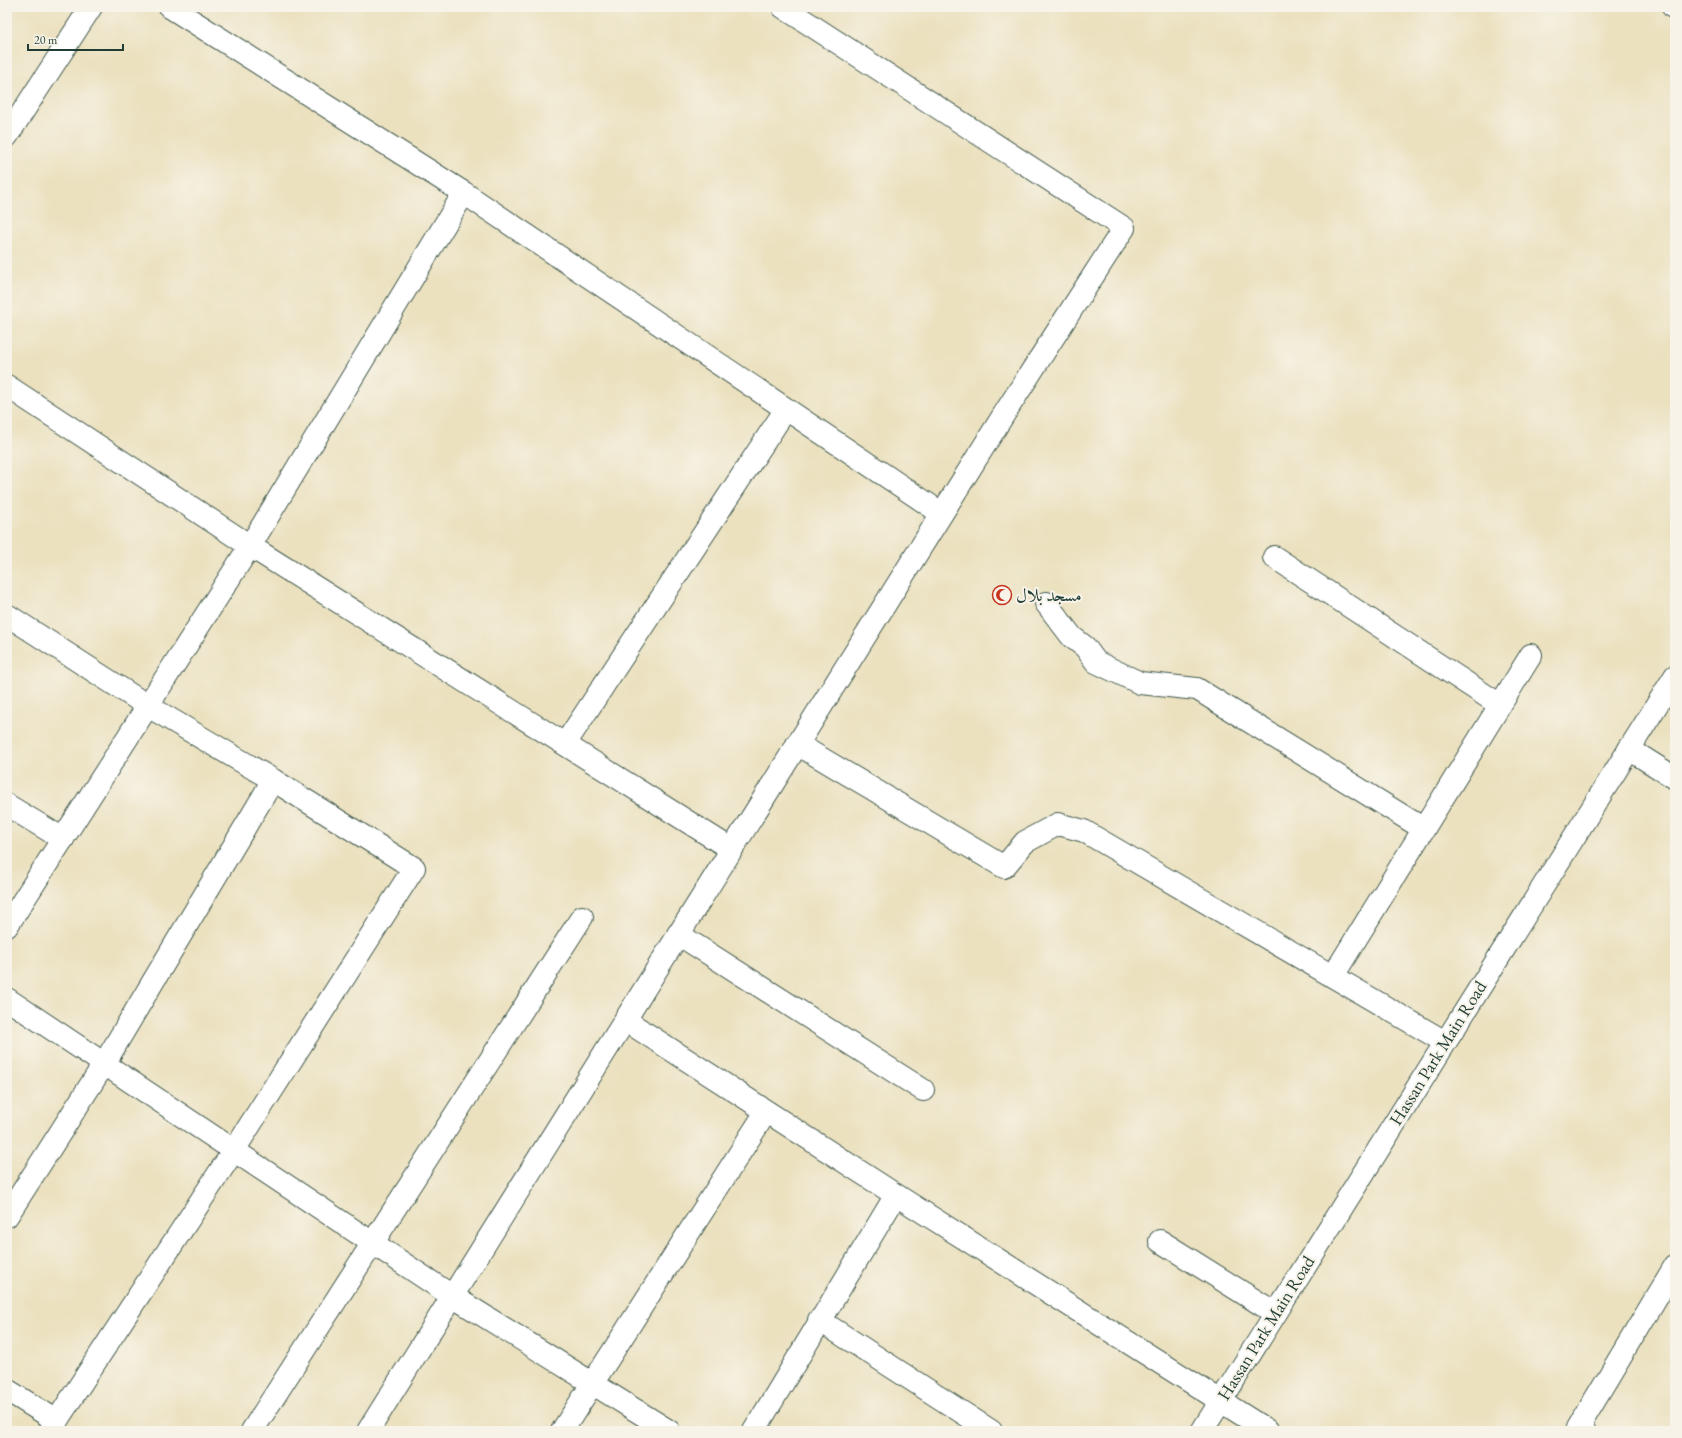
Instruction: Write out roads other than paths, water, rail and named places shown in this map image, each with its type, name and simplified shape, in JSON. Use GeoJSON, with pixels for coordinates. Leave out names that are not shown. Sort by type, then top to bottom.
{"type":"FeatureCollection","features":[{"type":"Feature","properties":{"kind":"street"},"geometry":{"type":"LineString","coordinates":[[7,136],[91,7]]}},
{"type":"Feature","properties":{"kind":"street"},"geometry":{"type":"LineString","coordinates":[[170,7],[464,193],[941,513]]}},
{"type":"Feature","properties":{"kind":"street"},"geometry":{"type":"LineString","coordinates":[[368,1431],[941,513],[1124,228],[783,7]]}},
{"type":"Feature","properties":{"kind":"street"},"geometry":{"type":"LineString","coordinates":[[7,926],[250,546],[464,193]]}},
{"type":"Feature","properties":{"kind":"street"},"geometry":{"type":"LineString","coordinates":[[7,386],[250,546],[731,849]]}},
{"type":"Feature","properties":{"kind":"street"},"geometry":{"type":"LineString","coordinates":[[565,744],[786,409]]}},
{"type":"Feature","properties":{"kind":"street"},"geometry":{"type":"LineString","coordinates":[[1274,557],[1500,705]]}},
{"type":"Feature","properties":{"kind":"street"},"geometry":{"type":"LineString","coordinates":[[1046,603],[1072,637],[1085,647],[1096,662],[1140,683],[1197,689],[1424,829]]}},
{"type":"Feature","properties":{"kind":"street"},"geometry":{"type":"LineString","coordinates":[[7,615],[148,706],[273,780],[414,868],[234,1150],[54,1426],[7,1390]]}},
{"type":"Feature","properties":{"kind":"street"},"geometry":{"type":"LineString","coordinates":[[1333,976],[1531,655]]}},
{"type":"Feature","properties":{"kind":"street","name":"Hassan Park Main Road"},"geometry":{"type":"LineString","coordinates":[[1202,1431],[1675,676]]}},
{"type":"Feature","properties":{"kind":"street"},"geometry":{"type":"LineString","coordinates":[[797,744],[1004,867],[1025,842],[1058,824],[1084,831],[1445,1042]]}},
{"type":"Feature","properties":{"kind":"street"},"geometry":{"type":"LineString","coordinates":[[1629,749],[1675,778]]}},
{"type":"Feature","properties":{"kind":"street"},"geometry":{"type":"LineString","coordinates":[[7,1216],[104,1064],[273,780]]}},
{"type":"Feature","properties":{"kind":"street"},"geometry":{"type":"LineString","coordinates":[[7,804],[63,839]]}},
{"type":"Feature","properties":{"kind":"street"},"geometry":{"type":"LineString","coordinates":[[252,1431],[582,917]]}},
{"type":"Feature","properties":{"kind":"street"},"geometry":{"type":"LineString","coordinates":[[678,934],[923,1090]]}},
{"type":"Feature","properties":{"kind":"street"},"geometry":{"type":"LineString","coordinates":[[7,999],[452,1296],[669,1431]]}},
{"type":"Feature","properties":{"kind":"street"},"geometry":{"type":"LineString","coordinates":[[625,1020],[766,1112],[1220,1402],[1268,1431]]}},
{"type":"Feature","properties":{"kind":"street"},"geometry":{"type":"LineString","coordinates":[[562,1431],[766,1112]]}},
{"type":"Feature","properties":{"kind":"street"},"geometry":{"type":"LineString","coordinates":[[754,1431],[819,1320],[896,1195]]}},
{"type":"Feature","properties":{"kind":"street"},"geometry":{"type":"LineString","coordinates":[[1160,1241],[1275,1313]]}},
{"type":"Feature","properties":{"kind":"street"},"geometry":{"type":"LineString","coordinates":[[1584,1431],[1578,1428],[1675,1266]]}},
{"type":"Feature","properties":{"kind":"street"},"geometry":{"type":"LineString","coordinates":[[819,1320],[991,1431]]}},
{"type":"Feature","properties":{"kind":"place","name":"مسجد بلال"},"geometry":{"type":"Point","coordinates":[1002,595]}}]}
